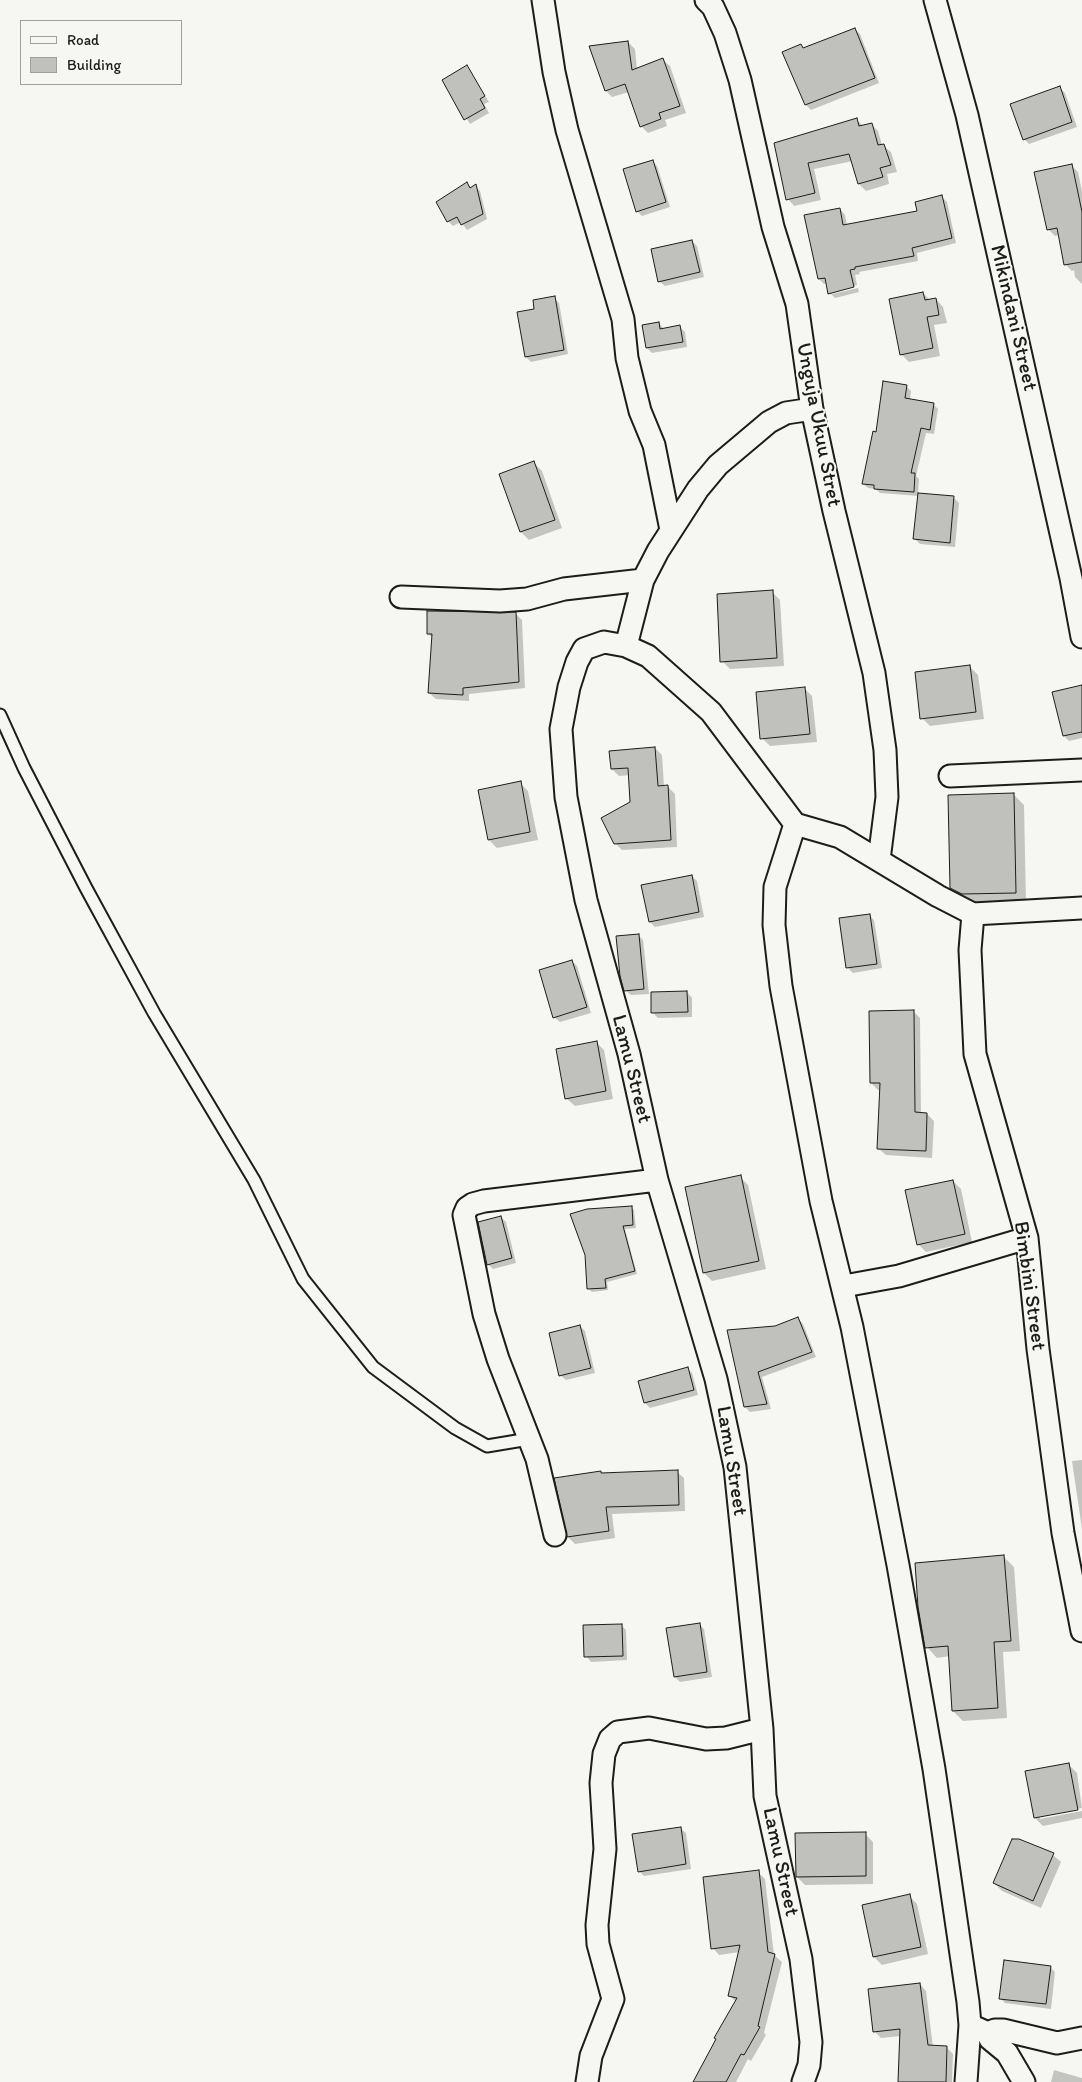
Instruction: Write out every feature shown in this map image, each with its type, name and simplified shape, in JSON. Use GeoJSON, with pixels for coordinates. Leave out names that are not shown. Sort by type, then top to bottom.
{"type":"FeatureCollection","features":[{"type":"Feature","properties":{"kind":"street"},"geometry":{"type":"LineString","coordinates":[[543,0],[554,72],[567,130],[623,320],[627,358],[640,411],[654,445],[671,530]]}},
{"type":"Feature","properties":{"kind":"street","name":"Mikindani Street"},"geometry":{"type":"LineString","coordinates":[[936,0],[972,134],[1071,578],[1082,637]]}},
{"type":"Feature","properties":{"kind":"street","name":"Unguja Ukuu Stret"},"geometry":{"type":"LineString","coordinates":[[710,2],[725,34],[740,80],[773,227],[796,304],[812,409],[834,511],[874,673],[885,750],[887,797],[879,860]]}},
{"type":"Feature","properties":{"kind":"street"},"geometry":{"type":"LineString","coordinates":[[626,646],[643,580],[671,530],[718,465],[769,422],[786,413],[812,409]]}},
{"type":"Feature","properties":{"kind":"street"},"geometry":{"type":"LineString","coordinates":[[401,597],[500,602],[527,599],[552,591],[643,580]]}},
{"type":"Feature","properties":{"kind":"street","name":"Lamu Street"},"geometry":{"type":"LineString","coordinates":[[795,824],[712,712],[648,656],[626,646],[604,642],[584,649],[577,662],[569,687],[561,729],[566,797],[586,900],[628,1054],[657,1180],[716,1379],[735,1467],[762,1729],[766,1796],[800,1959],[811,2042],[809,2065],[803,2082]]}},
{"type":"Feature","properties":{"kind":"street"},"geometry":{"type":"LineString","coordinates":[[950,776],[1082,770]]}},
{"type":"Feature","properties":{"kind":"street"},"geometry":{"type":"LineString","coordinates":[[966,2082],[979,2029],[898,1565],[844,1286],[821,1200],[781,986],[774,925],[775,887],[795,824],[840,837],[938,896],[973,914],[1082,908]]}},
{"type":"Feature","properties":{"kind":"street","name":"Bimbini Street"},"geometry":{"type":"LineString","coordinates":[[973,914],[970,950],[975,1054],[1027,1238],[1036,1332],[1063,1533],[1082,1631]]}},
{"type":"Feature","properties":{"kind":"street"},"geometry":{"type":"LineString","coordinates":[[554,1535],[537,1459],[498,1359],[484,1314],[464,1215],[467,1208],[484,1201],[526,1194],[657,1180]]}},
{"type":"Feature","properties":{"kind":"street"},"geometry":{"type":"LineString","coordinates":[[844,1286],[899,1276],[1027,1238]]}},
{"type":"Feature","properties":{"kind":"street"},"geometry":{"type":"LineString","coordinates":[[587,2082],[591,2056],[613,1998],[598,1944],[597,1925],[605,1849],[602,1783],[604,1754],[610,1739],[618,1732],[649,1728],[706,1739],[726,1738],[762,1729]]}},
{"type":"Feature","properties":{"kind":"street"},"geometry":{"type":"LineString","coordinates":[[979,2029],[1003,2030],[1057,2043],[1082,2038]]}},
{"type":"Feature","properties":{"kind":"street"},"geometry":{"type":"LineString","coordinates":[[979,2029],[1007,2053],[1024,2082]]}},
{"type":"Feature","properties":{"kind":"lane"},"geometry":{"type":"LineString","coordinates":[[0,715],[24,768],[86,888],[159,1021],[254,1180],[303,1279],[372,1366],[455,1428],[487,1446],[529,1438]]}},
{"type":"Feature","properties":{"kind":"building"},"geometry":{"type":"Polygon","coordinates":[[[855,28],[875,78],[805,105],[782,52],[801,44],[803,48],[855,28]]]}},
{"type":"Feature","properties":{"kind":"building"},"geometry":{"type":"Polygon","coordinates":[[[628,41],[632,70],[663,58],[680,106],[659,113],[661,119],[640,127],[625,84],[605,91],[589,46],[628,41]]]}},
{"type":"Feature","properties":{"kind":"building"},"geometry":{"type":"Polygon","coordinates":[[[467,65],[485,96],[480,99],[485,108],[464,120],[442,80],[467,65]]]}},
{"type":"Feature","properties":{"kind":"building"},"geometry":{"type":"Polygon","coordinates":[[[1060,86],[1072,122],[1023,140],[1010,104],[1060,86]]]}},
{"type":"Feature","properties":{"kind":"building"},"geometry":{"type":"Polygon","coordinates":[[[857,118],[859,126],[872,123],[878,145],[884,144],[891,165],[880,168],[883,177],[858,184],[849,154],[808,163],[815,193],[786,200],[774,143],[857,118]]]}},
{"type":"Feature","properties":{"kind":"building"},"geometry":{"type":"Polygon","coordinates":[[[653,160],[666,202],[636,212],[623,169],[653,160]]]}},
{"type":"Feature","properties":{"kind":"building"},"geometry":{"type":"Polygon","coordinates":[[[1072,164],[1082,212],[1082,262],[1064,265],[1057,228],[1047,230],[1034,172],[1072,164]]]}},
{"type":"Feature","properties":{"kind":"building"},"geometry":{"type":"Polygon","coordinates":[[[467,182],[470,188],[476,184],[483,214],[461,225],[457,217],[447,222],[436,202],[467,182]]]}},
{"type":"Feature","properties":{"kind":"building"},"geometry":{"type":"Polygon","coordinates":[[[942,195],[952,238],[912,248],[914,256],[855,267],[855,269],[850,270],[854,287],[828,294],[825,278],[818,279],[804,215],[840,208],[843,225],[917,211],[915,202],[942,195]]]}},
{"type":"Feature","properties":{"kind":"building"},"geometry":{"type":"Polygon","coordinates":[[[692,240],[700,272],[658,282],[651,249],[692,240]]]}},
{"type":"Feature","properties":{"kind":"building"},"geometry":{"type":"Polygon","coordinates":[[[923,292],[925,300],[936,298],[939,315],[927,317],[933,348],[900,355],[889,299],[923,292]]]}},
{"type":"Feature","properties":{"kind":"building"},"geometry":{"type":"Polygon","coordinates":[[[555,296],[564,350],[525,357],[517,312],[534,309],[533,300],[555,296]]]}},
{"type":"Feature","properties":{"kind":"building"},"geometry":{"type":"Polygon","coordinates":[[[659,322],[660,329],[680,325],[683,342],[646,348],[642,325],[659,322]]]}},
{"type":"Feature","properties":{"kind":"building"},"geometry":{"type":"Polygon","coordinates":[[[883,381],[907,385],[905,398],[934,403],[930,430],[921,428],[911,473],[915,473],[914,492],[874,489],[874,485],[862,484],[873,431],[876,432],[883,381]]]}},
{"type":"Feature","properties":{"kind":"building"},"geometry":{"type":"Polygon","coordinates":[[[534,461],[555,520],[520,532],[499,474],[534,461]]]}},
{"type":"Feature","properties":{"kind":"building"},"geometry":{"type":"Polygon","coordinates":[[[918,493],[954,496],[950,543],[913,539],[918,493]]]}},
{"type":"Feature","properties":{"kind":"building"},"geometry":{"type":"Polygon","coordinates":[[[773,590],[777,658],[720,662],[717,594],[773,590]]]}},
{"type":"Feature","properties":{"kind":"building"},"geometry":{"type":"Polygon","coordinates":[[[427,611],[516,612],[519,682],[463,688],[463,695],[428,693],[432,634],[427,634],[427,611]]]}},
{"type":"Feature","properties":{"kind":"building"},"geometry":{"type":"Polygon","coordinates":[[[970,665],[976,712],[920,719],[915,672],[970,665]]]}},
{"type":"Feature","properties":{"kind":"building"},"geometry":{"type":"Polygon","coordinates":[[[1082,685],[1082,732],[1063,736],[1052,692],[1082,685]]]}},
{"type":"Feature","properties":{"kind":"building"},"geometry":{"type":"Polygon","coordinates":[[[805,687],[810,734],[760,739],[756,692],[805,687]]]}},
{"type":"Feature","properties":{"kind":"building"},"geometry":{"type":"Polygon","coordinates":[[[655,747],[658,786],[668,785],[671,840],[614,844],[601,818],[630,802],[628,768],[611,769],[609,751],[655,747]]]}},
{"type":"Feature","properties":{"kind":"building"},"geometry":{"type":"Polygon","coordinates":[[[521,781],[530,832],[488,840],[478,790],[521,781]]]}},
{"type":"Feature","properties":{"kind":"building"},"geometry":{"type":"Polygon","coordinates":[[[1014,793],[1016,893],[962,894],[950,888],[948,795],[1014,793]]]}},
{"type":"Feature","properties":{"kind":"building"},"geometry":{"type":"Polygon","coordinates":[[[692,875],[699,912],[649,922],[641,885],[692,875]]]}},
{"type":"Feature","properties":{"kind":"building"},"geometry":{"type":"Polygon","coordinates":[[[870,914],[877,964],[846,968],[839,918],[870,914]]]}},
{"type":"Feature","properties":{"kind":"building"},"geometry":{"type":"Polygon","coordinates":[[[639,934],[644,989],[624,991],[620,976],[616,936],[639,934]]]}},
{"type":"Feature","properties":{"kind":"building"},"geometry":{"type":"Polygon","coordinates":[[[572,960],[587,1007],[553,1018],[539,970],[572,960]]]}},
{"type":"Feature","properties":{"kind":"building"},"geometry":{"type":"Polygon","coordinates":[[[687,991],[688,1012],[651,1013],[651,992],[687,991]]]}},
{"type":"Feature","properties":{"kind":"building"},"geometry":{"type":"Polygon","coordinates":[[[914,1010],[915,1112],[927,1113],[926,1151],[877,1149],[880,1083],[870,1083],[869,1011],[914,1010]]]}},
{"type":"Feature","properties":{"kind":"building"},"geometry":{"type":"Polygon","coordinates":[[[597,1041],[606,1091],[565,1099],[556,1049],[597,1041]]]}},
{"type":"Feature","properties":{"kind":"building"},"geometry":{"type":"Polygon","coordinates":[[[741,1175],[759,1261],[703,1273],[685,1187],[741,1175]]]}},
{"type":"Feature","properties":{"kind":"building"},"geometry":{"type":"Polygon","coordinates":[[[953,1180],[965,1234],[917,1245],[905,1190],[953,1180]]]}},
{"type":"Feature","properties":{"kind":"building"},"geometry":{"type":"Polygon","coordinates":[[[632,1206],[633,1225],[623,1226],[635,1271],[605,1279],[606,1288],[587,1289],[585,1255],[570,1214],[587,1209],[632,1206]]]}},
{"type":"Feature","properties":{"kind":"building"},"geometry":{"type":"Polygon","coordinates":[[[501,1216],[512,1258],[487,1265],[478,1222],[501,1216]]]}},
{"type":"Feature","properties":{"kind":"building"},"geometry":{"type":"Polygon","coordinates":[[[798,1317],[812,1352],[758,1372],[767,1404],[744,1407],[727,1330],[775,1326],[798,1317]]]}},
{"type":"Feature","properties":{"kind":"building"},"geometry":{"type":"Polygon","coordinates":[[[580,1325],[591,1368],[559,1376],[549,1333],[580,1325]]]}},
{"type":"Feature","properties":{"kind":"building"},"geometry":{"type":"Polygon","coordinates":[[[688,1367],[694,1390],[644,1403],[638,1381],[688,1367]]]}},
{"type":"Feature","properties":{"kind":"building"},"geometry":{"type":"Polygon","coordinates":[[[678,1470],[679,1505],[606,1507],[609,1531],[567,1537],[554,1478],[601,1471],[601,1473],[678,1470]]]}},
{"type":"Feature","properties":{"kind":"building"},"geometry":{"type":"Polygon","coordinates":[[[1004,1555],[1011,1641],[994,1642],[998,1708],[952,1711],[948,1646],[925,1648],[918,1607],[915,1563],[1004,1555]]]}},
{"type":"Feature","properties":{"kind":"building"},"geometry":{"type":"Polygon","coordinates":[[[700,1623],[707,1672],[674,1677],[666,1628],[700,1623]]]}},
{"type":"Feature","properties":{"kind":"building"},"geometry":{"type":"Polygon","coordinates":[[[622,1624],[623,1656],[584,1657],[583,1625],[622,1624]]]}},
{"type":"Feature","properties":{"kind":"building"},"geometry":{"type":"Polygon","coordinates":[[[1069,1763],[1078,1810],[1034,1818],[1025,1771],[1069,1763]]]}},
{"type":"Feature","properties":{"kind":"building"},"geometry":{"type":"Polygon","coordinates":[[[681,1827],[686,1864],[638,1872],[632,1834],[681,1827]]]}},
{"type":"Feature","properties":{"kind":"building"},"geometry":{"type":"Polygon","coordinates":[[[866,1832],[866,1876],[796,1877],[795,1833],[866,1832]]]}},
{"type":"Feature","properties":{"kind":"building"},"geometry":{"type":"Polygon","coordinates":[[[1012,1839],[1019,1839],[1054,1853],[1033,1901],[993,1883],[1012,1839]]]}},
{"type":"Feature","properties":{"kind":"building"},"geometry":{"type":"Polygon","coordinates":[[[759,1870],[768,1952],[775,1954],[758,2026],[760,2027],[744,2055],[741,2054],[726,2082],[693,2082],[716,2039],[714,2038],[737,1998],[728,1996],[740,1945],[711,1949],[703,1877],[759,1870]]]}},
{"type":"Feature","properties":{"kind":"building"},"geometry":{"type":"Polygon","coordinates":[[[910,1894],[921,1947],[873,1957],[862,1905],[910,1894]]]}},
{"type":"Feature","properties":{"kind":"building"},"geometry":{"type":"Polygon","coordinates":[[[1004,1960],[1051,1966],[1046,2004],[999,1999],[1004,1960]]]}},
{"type":"Feature","properties":{"kind":"building"},"geometry":{"type":"Polygon","coordinates":[[[920,1983],[928,2045],[947,2046],[946,2082],[898,2082],[900,2029],[873,2032],[868,1989],[920,1983]]]}}]}
